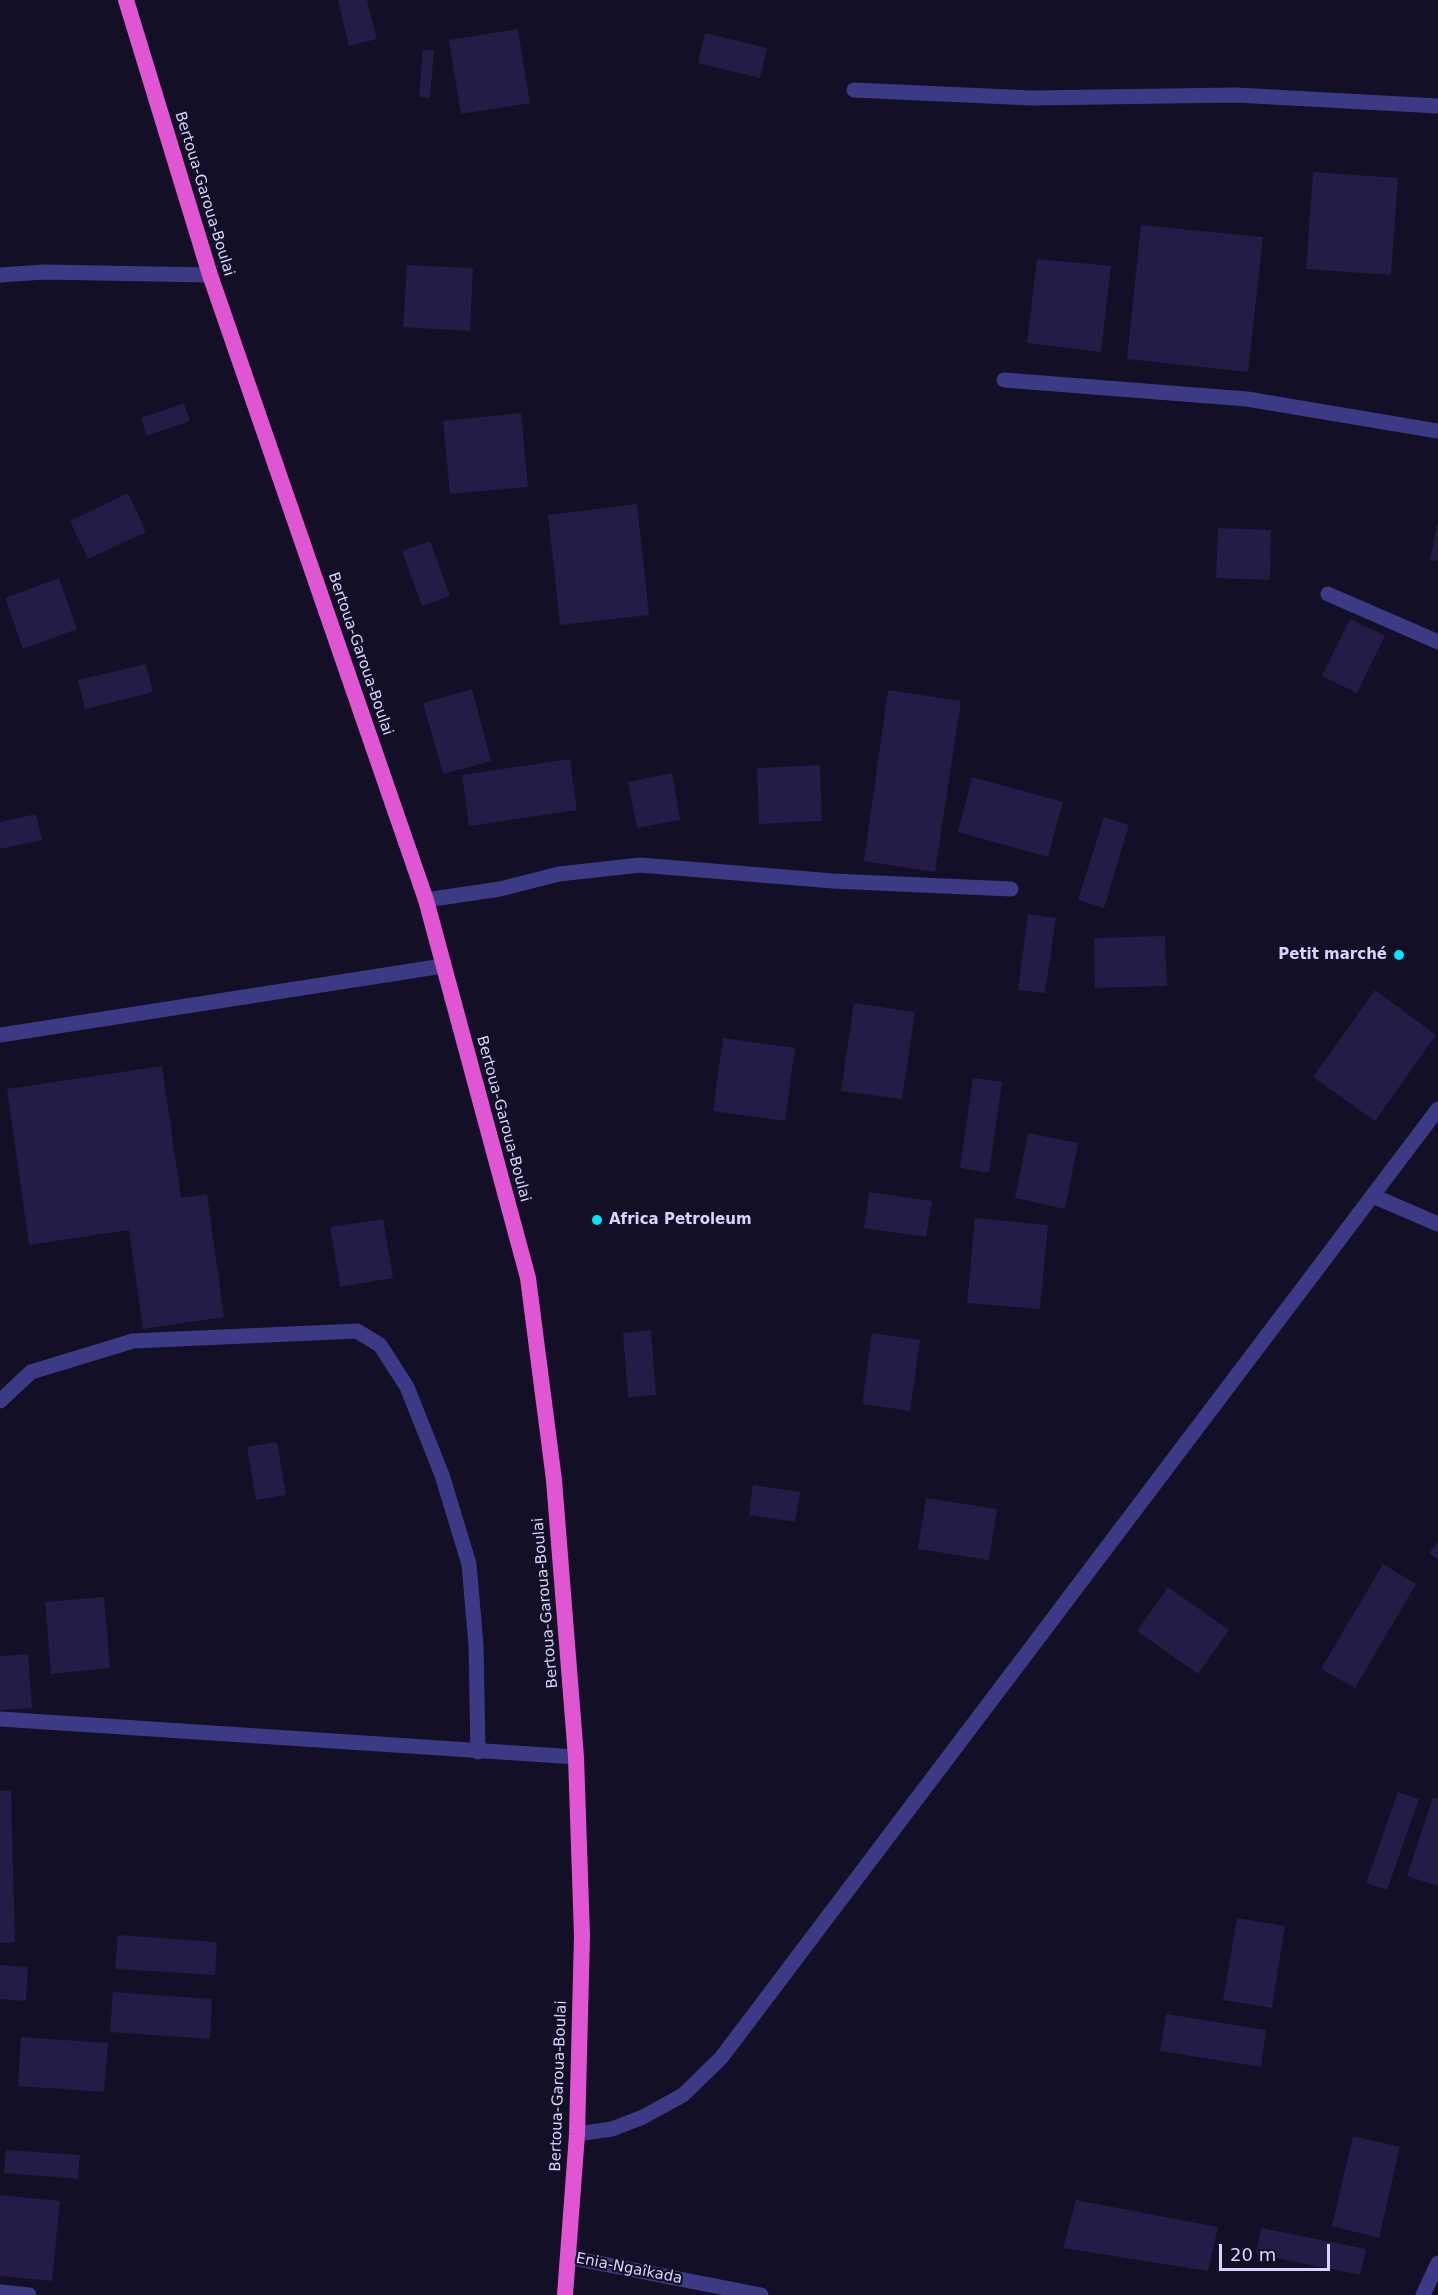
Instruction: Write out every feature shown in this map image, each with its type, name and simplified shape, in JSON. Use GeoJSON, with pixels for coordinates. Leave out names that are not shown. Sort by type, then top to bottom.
{"type":"FeatureCollection","features":[{"type":"Feature","properties":{"kind":"highway","name":"Bertoua-Garoua-Boulai"},"geometry":{"type":"LineString","coordinates":[[126,0],[210,274],[426,900],[528,1278],[554,1480],[576,1757],[582,1936],[577,2134],[565,2295]]}},
{"type":"Feature","properties":{"kind":"street"},"geometry":{"type":"LineString","coordinates":[[854,90],[1032,98],[1236,95],[1438,106]]}},
{"type":"Feature","properties":{"kind":"street"},"geometry":{"type":"LineString","coordinates":[[0,275],[45,272],[210,274]]}},
{"type":"Feature","properties":{"kind":"street"},"geometry":{"type":"LineString","coordinates":[[1004,380],[1247,399],[1438,431]]}},
{"type":"Feature","properties":{"kind":"street"},"geometry":{"type":"LineString","coordinates":[[1328,594],[1438,642]]}},
{"type":"Feature","properties":{"kind":"street"},"geometry":{"type":"LineString","coordinates":[[426,900],[500,889],[559,874],[640,865],[833,881],[1011,889]]}},
{"type":"Feature","properties":{"kind":"street"},"geometry":{"type":"LineString","coordinates":[[0,1035],[443,966]]}},
{"type":"Feature","properties":{"kind":"street"},"geometry":{"type":"LineString","coordinates":[[577,2134],[612,2129],[643,2117],[683,2095],[721,2058],[1438,1109]]}},
{"type":"Feature","properties":{"kind":"street"},"geometry":{"type":"LineString","coordinates":[[1372,1196],[1438,1224]]}},
{"type":"Feature","properties":{"kind":"street"},"geometry":{"type":"LineString","coordinates":[[0,1401],[31,1372],[133,1341],[357,1331],[380,1345],[407,1387],[442,1475],[470,1563],[476,1644],[478,1752]]}},
{"type":"Feature","properties":{"kind":"street"},"geometry":{"type":"LineString","coordinates":[[0,1719],[576,1757]]}},
{"type":"Feature","properties":{"kind":"street","name":"Enia-Ngaîkada"},"geometry":{"type":"LineString","coordinates":[[568,2257],[760,2295]]}},
{"type":"Feature","properties":{"kind":"street"},"geometry":{"type":"LineString","coordinates":[[1423,2295],[1438,2263]]}},
{"type":"Feature","properties":{"kind":"street"},"geometry":{"type":"LineString","coordinates":[[0,2292],[29,2295]]}},
{"type":"Feature","properties":{"kind":"building"},"geometry":{"type":"Polygon","coordinates":[[[338,0],[367,0],[377,39],[349,46],[338,0]]]}},
{"type":"Feature","properties":{"kind":"building"},"geometry":{"type":"Polygon","coordinates":[[[518,29],[530,103],[461,114],[449,40],[518,29]]]}},
{"type":"Feature","properties":{"kind":"building"},"geometry":{"type":"Polygon","coordinates":[[[705,33],[767,48],[760,78],[698,63],[705,33]]]}},
{"type":"Feature","properties":{"kind":"building"},"geometry":{"type":"Polygon","coordinates":[[[423,50],[434,50],[430,98],[419,97],[423,50]]]}},
{"type":"Feature","properties":{"kind":"building"},"geometry":{"type":"Polygon","coordinates":[[[1313,172],[1398,178],[1391,275],[1306,269],[1313,172]]]}},
{"type":"Feature","properties":{"kind":"building"},"geometry":{"type":"Polygon","coordinates":[[[1141,225],[1263,237],[1248,372],[1127,359],[1141,225]]]}},
{"type":"Feature","properties":{"kind":"building"},"geometry":{"type":"Polygon","coordinates":[[[1037,259],[1111,266],[1101,352],[1027,343],[1037,259]]]}},
{"type":"Feature","properties":{"kind":"building"},"geometry":{"type":"Polygon","coordinates":[[[407,265],[473,268],[470,331],[403,327],[407,265]]]}},
{"type":"Feature","properties":{"kind":"building"},"geometry":{"type":"Polygon","coordinates":[[[184,403],[190,421],[147,436],[141,418],[184,403]]]}},
{"type":"Feature","properties":{"kind":"building"},"geometry":{"type":"Polygon","coordinates":[[[521,413],[528,487],[450,494],[443,421],[521,413]]]}},
{"type":"Feature","properties":{"kind":"building"},"geometry":{"type":"Polygon","coordinates":[[[128,493],[146,532],[88,559],[70,521],[128,493]]]}},
{"type":"Feature","properties":{"kind":"building"},"geometry":{"type":"Polygon","coordinates":[[[637,504],[649,615],[560,625],[548,515],[637,504]]]}},
{"type":"Feature","properties":{"kind":"building"},"geometry":{"type":"Polygon","coordinates":[[[1438,525],[1438,561],[1430,560],[1438,525]]]}},
{"type":"Feature","properties":{"kind":"building"},"geometry":{"type":"Polygon","coordinates":[[[1218,528],[1271,530],[1270,580],[1216,578],[1218,528]]]}},
{"type":"Feature","properties":{"kind":"building"},"geometry":{"type":"Polygon","coordinates":[[[430,541],[450,596],[422,606],[402,551],[430,541]]]}},
{"type":"Feature","properties":{"kind":"building"},"geometry":{"type":"Polygon","coordinates":[[[59,578],[77,629],[23,649],[5,598],[59,578]]]}},
{"type":"Feature","properties":{"kind":"building"},"geometry":{"type":"Polygon","coordinates":[[[1350,619],[1385,636],[1357,693],[1322,676],[1350,619]]]}},
{"type":"Feature","properties":{"kind":"building"},"geometry":{"type":"Polygon","coordinates":[[[146,664],[153,692],[85,709],[78,680],[146,664]]]}},
{"type":"Feature","properties":{"kind":"building"},"geometry":{"type":"Polygon","coordinates":[[[472,689],[491,761],[443,774],[423,703],[472,689]]]}},
{"type":"Feature","properties":{"kind":"building"},"geometry":{"type":"Polygon","coordinates":[[[888,690],[961,701],[935,872],[864,861],[888,690]]]}},
{"type":"Feature","properties":{"kind":"building"},"geometry":{"type":"Polygon","coordinates":[[[570,759],[577,810],[469,826],[462,775],[570,759]]]}},
{"type":"Feature","properties":{"kind":"building"},"geometry":{"type":"Polygon","coordinates":[[[820,765],[822,821],[759,824],[757,768],[820,765]]]}},
{"type":"Feature","properties":{"kind":"building"},"geometry":{"type":"Polygon","coordinates":[[[672,773],[680,820],[637,828],[628,782],[672,773]]]}},
{"type":"Feature","properties":{"kind":"building"},"geometry":{"type":"Polygon","coordinates":[[[972,777],[1063,802],[1048,857],[958,832],[972,777]]]}},
{"type":"Feature","properties":{"kind":"building"},"geometry":{"type":"Polygon","coordinates":[[[36,814],[42,840],[0,849],[0,822],[36,814]]]}},
{"type":"Feature","properties":{"kind":"building"},"geometry":{"type":"Polygon","coordinates":[[[1104,817],[1129,825],[1104,908],[1078,900],[1104,817]]]}},
{"type":"Feature","properties":{"kind":"building"},"geometry":{"type":"Polygon","coordinates":[[[1028,914],[1056,918],[1045,993],[1018,990],[1028,914]]]}},
{"type":"Feature","properties":{"kind":"building"},"geometry":{"type":"Polygon","coordinates":[[[1165,936],[1167,986],[1095,988],[1094,938],[1165,936]]]}},
{"type":"Feature","properties":{"kind":"building"},"geometry":{"type":"Polygon","coordinates":[[[1375,990],[1436,1035],[1375,1121],[1313,1077],[1375,990]]]}},
{"type":"Feature","properties":{"kind":"building"},"geometry":{"type":"Polygon","coordinates":[[[854,1003],[915,1012],[902,1099],[841,1091],[854,1003]]]}},
{"type":"Feature","properties":{"kind":"building"},"geometry":{"type":"Polygon","coordinates":[[[723,1038],[795,1048],[785,1121],[713,1111],[723,1038]]]}},
{"type":"Feature","properties":{"kind":"building"},"geometry":{"type":"Polygon","coordinates":[[[162,1066],[181,1198],[207,1194],[224,1317],[143,1329],[129,1230],[29,1245],[7,1089],[162,1066]]]}},
{"type":"Feature","properties":{"kind":"building"},"geometry":{"type":"Polygon","coordinates":[[[973,1078],[1002,1082],[989,1173],[960,1168],[973,1078]]]}},
{"type":"Feature","properties":{"kind":"building"},"geometry":{"type":"Polygon","coordinates":[[[1028,1133],[1078,1143],[1065,1209],[1015,1198],[1028,1133]]]}},
{"type":"Feature","properties":{"kind":"building"},"geometry":{"type":"Polygon","coordinates":[[[869,1192],[932,1201],[926,1237],[864,1228],[869,1192]]]}},
{"type":"Feature","properties":{"kind":"building"},"geometry":{"type":"Polygon","coordinates":[[[975,1218],[1048,1225],[1040,1309],[967,1303],[975,1218]]]}},
{"type":"Feature","properties":{"kind":"building"},"geometry":{"type":"Polygon","coordinates":[[[383,1219],[393,1278],[340,1287],[330,1227],[383,1219]]]}},
{"type":"Feature","properties":{"kind":"building"},"geometry":{"type":"Polygon","coordinates":[[[651,1330],[656,1395],[628,1397],[623,1333],[651,1330]]]}},
{"type":"Feature","properties":{"kind":"building"},"geometry":{"type":"Polygon","coordinates":[[[872,1333],[920,1340],[910,1411],[862,1404],[872,1333]]]}},
{"type":"Feature","properties":{"kind":"building"},"geometry":{"type":"Polygon","coordinates":[[[277,1442],[286,1495],[256,1500],[247,1447],[277,1442]]]}},
{"type":"Feature","properties":{"kind":"building"},"geometry":{"type":"Polygon","coordinates":[[[753,1485],[800,1492],[795,1522],[749,1515],[753,1485]]]}},
{"type":"Feature","properties":{"kind":"building"},"geometry":{"type":"Polygon","coordinates":[[[926,1498],[997,1509],[989,1560],[918,1549],[926,1498]]]}},
{"type":"Feature","properties":{"kind":"building"},"geometry":{"type":"Polygon","coordinates":[[[1438,1542],[1438,1560],[1429,1553],[1438,1542]]]}},
{"type":"Feature","properties":{"kind":"building"},"geometry":{"type":"Polygon","coordinates":[[[1383,1564],[1416,1584],[1355,1688],[1321,1669],[1383,1564]]]}},
{"type":"Feature","properties":{"kind":"building"},"geometry":{"type":"Polygon","coordinates":[[[1168,1587],[1229,1630],[1198,1674],[1137,1631],[1168,1587]]]}},
{"type":"Feature","properties":{"kind":"building"},"geometry":{"type":"Polygon","coordinates":[[[104,1597],[110,1668],[51,1674],[45,1602],[104,1597]]]}},
{"type":"Feature","properties":{"kind":"building"},"geometry":{"type":"Polygon","coordinates":[[[28,1654],[32,1708],[0,1710],[0,1656],[28,1654]]]}},
{"type":"Feature","properties":{"kind":"building"},"geometry":{"type":"Polygon","coordinates":[[[11,1790],[15,1942],[0,1943],[0,1791],[11,1790]]]}},
{"type":"Feature","properties":{"kind":"building"},"geometry":{"type":"Polygon","coordinates":[[[1398,1792],[1419,1799],[1387,1890],[1366,1883],[1398,1792]]]}},
{"type":"Feature","properties":{"kind":"building"},"geometry":{"type":"Polygon","coordinates":[[[1433,1797],[1438,1798],[1438,1886],[1407,1876],[1433,1797]]]}},
{"type":"Feature","properties":{"kind":"building"},"geometry":{"type":"Polygon","coordinates":[[[1237,1918],[1285,1926],[1272,2008],[1223,2000],[1237,1918]]]}},
{"type":"Feature","properties":{"kind":"building"},"geometry":{"type":"Polygon","coordinates":[[[118,1935],[217,1942],[215,1975],[115,1969],[118,1935]]]}},
{"type":"Feature","properties":{"kind":"building"},"geometry":{"type":"Polygon","coordinates":[[[0,1965],[28,1967],[26,2001],[0,1999],[0,1965]]]}},
{"type":"Feature","properties":{"kind":"building"},"geometry":{"type":"Polygon","coordinates":[[[113,1992],[212,1999],[210,2039],[110,2032],[113,1992]]]}},
{"type":"Feature","properties":{"kind":"building"},"geometry":{"type":"Polygon","coordinates":[[[1166,2014],[1266,2030],[1261,2067],[1160,2051],[1166,2014]]]}},
{"type":"Feature","properties":{"kind":"building"},"geometry":{"type":"Polygon","coordinates":[[[21,2037],[108,2043],[104,2092],[18,2086],[21,2037]]]}},
{"type":"Feature","properties":{"kind":"building"},"geometry":{"type":"Polygon","coordinates":[[[1353,2136],[1400,2147],[1379,2238],[1332,2226],[1353,2136]]]}},
{"type":"Feature","properties":{"kind":"building"},"geometry":{"type":"Polygon","coordinates":[[[6,2150],[80,2155],[78,2179],[4,2173],[6,2150]]]}},
{"type":"Feature","properties":{"kind":"building"},"geometry":{"type":"Polygon","coordinates":[[[0,2195],[60,2201],[52,2281],[0,2276],[0,2195]]]}},
{"type":"Feature","properties":{"kind":"building"},"geometry":{"type":"Polygon","coordinates":[[[1076,2200],[1218,2227],[1208,2271],[1063,2248],[1076,2200]]]}},
{"type":"Feature","properties":{"kind":"building"},"geometry":{"type":"Polygon","coordinates":[[[1261,2228],[1366,2249],[1360,2275],[1256,2254],[1261,2228]]]}},
{"type":"Feature","properties":{"kind":"place","name":"Petit marché"},"geometry":{"type":"Point","coordinates":[1399,955]}},
{"type":"Feature","properties":{"kind":"place","name":"Africa Petroleum"},"geometry":{"type":"Point","coordinates":[597,1220]}}]}
